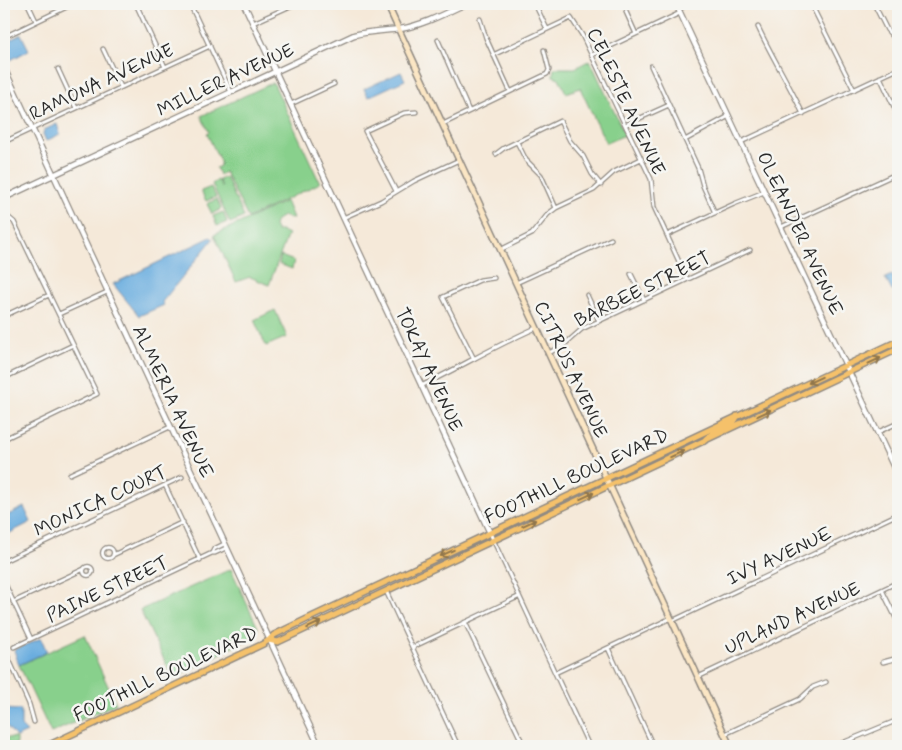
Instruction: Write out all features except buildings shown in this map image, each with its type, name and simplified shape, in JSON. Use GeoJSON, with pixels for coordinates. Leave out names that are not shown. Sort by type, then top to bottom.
{"type":"FeatureCollection","features":[{"type":"Feature","properties":{"kind":"main road","name":"CITRUS AVENUE"},"geometry":{"type":"LineString","coordinates":[[387,4],[730,746]]}},
{"type":"Feature","properties":{"kind":"main road","name":"FOOTHILL BOULEVARD"},"geometry":{"type":"LineString","coordinates":[[46,746],[269,640],[274,634],[898,341]]}},
{"type":"Feature","properties":{"kind":"main road","name":"FOOTHILL BOULEVARD"},"geometry":{"type":"LineString","coordinates":[[269,640],[278,642],[898,349]]}},
{"type":"Feature","properties":{"kind":"main road"},"geometry":{"type":"LineString","coordinates":[[704,441],[708,435],[734,422],[737,416]]}},
{"type":"Feature","properties":{"kind":"street"},"geometry":{"type":"LineString","coordinates":[[28,4],[36,21]]}},
{"type":"Feature","properties":{"kind":"street"},"geometry":{"type":"LineString","coordinates":[[4,37],[73,4]]}},
{"type":"Feature","properties":{"kind":"street"},"geometry":{"type":"LineString","coordinates":[[136,4],[165,67]]}},
{"type":"Feature","properties":{"kind":"street"},"geometry":{"type":"LineString","coordinates":[[190,4],[232,92]]}},
{"type":"Feature","properties":{"kind":"street","name":"TOKAY AVENUE"},"geometry":{"type":"LineString","coordinates":[[244,4],[589,746]]}},
{"type":"Feature","properties":{"kind":"street"},"geometry":{"type":"LineString","coordinates":[[253,23],[295,4]]}},
{"type":"Feature","properties":{"kind":"street","name":"MILLER AVENUE"},"geometry":{"type":"LineString","coordinates":[[4,198],[354,35],[367,31],[398,29],[424,22],[465,4]]}},
{"type":"Feature","properties":{"kind":"street"},"geometry":{"type":"LineString","coordinates":[[493,55],[547,29],[536,4]]}},
{"type":"Feature","properties":{"kind":"street"},"geometry":{"type":"LineString","coordinates":[[592,55],[636,34],[689,4]]}},
{"type":"Feature","properties":{"kind":"street"},"geometry":{"type":"LineString","coordinates":[[874,4],[887,30],[898,42]]}},
{"type":"Feature","properties":{"kind":"street"},"geometry":{"type":"LineString","coordinates":[[812,6],[854,90]]}},
{"type":"Feature","properties":{"kind":"street","name":"OLEANDER AVENUE"},"geometry":{"type":"LineString","coordinates":[[679,8],[898,476]]}},
{"type":"Feature","properties":{"kind":"street"},"geometry":{"type":"LineString","coordinates":[[626,12],[636,34]]}},
{"type":"Feature","properties":{"kind":"street","name":"CELESTE AVENUE"},"geometry":{"type":"LineString","coordinates":[[547,29],[571,18],[582,35],[651,179],[654,207],[687,279]]}},
{"type":"Feature","properties":{"kind":"street"},"geometry":{"type":"LineString","coordinates":[[480,20],[493,55],[510,91]]}},
{"type":"Feature","properties":{"kind":"street"},"geometry":{"type":"LineString","coordinates":[[758,27],[803,114]]}},
{"type":"Feature","properties":{"kind":"street"},"geometry":{"type":"LineString","coordinates":[[438,40],[469,111]]}},
{"type":"Feature","properties":{"kind":"street","name":"RAMONA AVENUE"},"geometry":{"type":"LineString","coordinates":[[4,142],[210,46]]}},
{"type":"Feature","properties":{"kind":"street"},"geometry":{"type":"LineString","coordinates":[[103,49],[121,87]]}},
{"type":"Feature","properties":{"kind":"street"},"geometry":{"type":"LineString","coordinates":[[443,124],[547,74],[549,70],[544,50]]}},
{"type":"Feature","properties":{"kind":"street"},"geometry":{"type":"LineString","coordinates":[[651,66],[698,168],[703,186],[715,213]]}},
{"type":"Feature","properties":{"kind":"street","name":"ALMERIA AVENUE"},"geometry":{"type":"LineString","coordinates":[[4,68],[319,746]]}},
{"type":"Feature","properties":{"kind":"street"},"geometry":{"type":"LineString","coordinates":[[58,69],[76,108]]}},
{"type":"Feature","properties":{"kind":"street"},"geometry":{"type":"LineString","coordinates":[[741,142],[898,69]]}},
{"type":"Feature","properties":{"kind":"street"},"geometry":{"type":"LineString","coordinates":[[880,77],[898,115]]}},
{"type":"Feature","properties":{"kind":"street"},"geometry":{"type":"LineString","coordinates":[[291,104],[334,84]]}},
{"type":"Feature","properties":{"kind":"street"},"geometry":{"type":"LineString","coordinates":[[625,125],[668,105]]}},
{"type":"Feature","properties":{"kind":"street"},"geometry":{"type":"LineString","coordinates":[[396,191],[365,131],[404,113],[416,112]]}},
{"type":"Feature","properties":{"kind":"street"},"geometry":{"type":"LineString","coordinates":[[685,140],[729,116]]}},
{"type":"Feature","properties":{"kind":"street"},"geometry":{"type":"LineString","coordinates":[[496,154],[560,121],[570,141],[601,185]]}},
{"type":"Feature","properties":{"kind":"street"},"geometry":{"type":"LineString","coordinates":[[517,142],[526,160],[541,175],[556,208]]}},
{"type":"Feature","properties":{"kind":"street"},"geometry":{"type":"LineString","coordinates":[[4,149],[7,157]]}},
{"type":"Feature","properties":{"kind":"street"},"geometry":{"type":"LineString","coordinates":[[500,250],[532,234],[548,214],[556,208],[601,185],[614,172],[641,159]]}},
{"type":"Feature","properties":{"kind":"street"},"geometry":{"type":"LineString","coordinates":[[343,218],[459,160]]}},
{"type":"Feature","properties":{"kind":"street"},"geometry":{"type":"LineString","coordinates":[[781,227],[898,173]]}},
{"type":"Feature","properties":{"kind":"street"},"geometry":{"type":"LineString","coordinates":[[667,235],[764,192]]}},
{"type":"Feature","properties":{"kind":"street"},"geometry":{"type":"LineString","coordinates":[[4,439],[97,394],[59,314],[43,286],[14,222],[8,217]]}},
{"type":"Feature","properties":{"kind":"street"},"geometry":{"type":"LineString","coordinates":[[515,284],[611,239]]}},
{"type":"Feature","properties":{"kind":"street","name":"BARBEE STREET"},"geometry":{"type":"LineString","coordinates":[[548,353],[565,344],[582,329],[750,250]]}},
{"type":"Feature","properties":{"kind":"street"},"geometry":{"type":"LineString","coordinates":[[631,274],[644,300]]}},
{"type":"Feature","properties":{"kind":"street"},"geometry":{"type":"LineString","coordinates":[[474,359],[442,297],[480,280],[494,278]]}},
{"type":"Feature","properties":{"kind":"street"},"geometry":{"type":"LineString","coordinates":[[59,314],[107,292]]}},
{"type":"Feature","properties":{"kind":"street"},"geometry":{"type":"LineString","coordinates":[[4,316],[49,295]]}},
{"type":"Feature","properties":{"kind":"street"},"geometry":{"type":"LineString","coordinates":[[587,295],[599,321]]}},
{"type":"Feature","properties":{"kind":"street"},"geometry":{"type":"LineString","coordinates":[[421,386],[498,345],[536,328]]}},
{"type":"Feature","properties":{"kind":"street"},"geometry":{"type":"LineString","coordinates":[[4,378],[73,345]]}},
{"type":"Feature","properties":{"kind":"street"},"geometry":{"type":"LineString","coordinates":[[878,432],[898,423]]}},
{"type":"Feature","properties":{"kind":"street"},"geometry":{"type":"LineString","coordinates":[[70,474],[170,427]]}},
{"type":"Feature","properties":{"kind":"street","name":"MONICA COURT"},"geometry":{"type":"LineString","coordinates":[[4,560],[182,477]]}},
{"type":"Feature","properties":{"kind":"street"},"geometry":{"type":"LineString","coordinates":[[165,485],[200,560]]}},
{"type":"Feature","properties":{"kind":"street","name":"IVY AVENUE"},"geometry":{"type":"LineString","coordinates":[[555,673],[898,514]]}},
{"type":"Feature","properties":{"kind":"street"},"geometry":{"type":"LineString","coordinates":[[113,555],[183,522]]}},
{"type":"Feature","properties":{"kind":"street","name":"PAINE STREET"},"geometry":{"type":"LineString","coordinates":[[14,647],[200,560],[212,553],[214,549],[225,546]]}},
{"type":"Feature","properties":{"kind":"street"},"geometry":{"type":"LineString","coordinates":[[13,602],[84,569]]}},
{"type":"Feature","properties":{"kind":"street"},"geometry":{"type":"LineString","coordinates":[[4,582],[31,639]]}},
{"type":"Feature","properties":{"kind":"street","name":"UPLAND AVENUE"},"geometry":{"type":"LineString","coordinates":[[698,676],[898,582]]}},
{"type":"Feature","properties":{"kind":"street"},"geometry":{"type":"LineString","coordinates":[[882,590],[898,622]]}},
{"type":"Feature","properties":{"kind":"street"},"geometry":{"type":"LineString","coordinates":[[386,591],[458,746]]}},
{"type":"Feature","properties":{"kind":"street"},"geometry":{"type":"LineString","coordinates":[[413,646],[518,596]]}},
{"type":"Feature","properties":{"kind":"street"},"geometry":{"type":"LineString","coordinates":[[465,622],[524,746]]}},
{"type":"Feature","properties":{"kind":"street"},"geometry":{"type":"LineString","coordinates":[[608,648],[653,746]]}},
{"type":"Feature","properties":{"kind":"street"},"geometry":{"type":"LineString","coordinates":[[4,651],[29,704],[34,722]]}},
{"type":"Feature","properties":{"kind":"street"},"geometry":{"type":"LineString","coordinates":[[883,662],[898,658]]}},
{"type":"Feature","properties":{"kind":"street"},"geometry":{"type":"LineString","coordinates":[[724,734],[800,699],[813,688],[826,682]]}},
{"type":"Feature","properties":{"kind":"street"},"geometry":{"type":"LineString","coordinates":[[835,746],[898,720]]}},
{"type":"Feature","properties":{"kind":"green space"},"geometry":{"type":"Polygon","coordinates":[[[590,60],[625,135],[606,143],[580,88],[566,93],[559,78],[553,76],[554,68],[575,68],[590,60]]]}},
{"type":"Feature","properties":{"kind":"green space"},"geometry":{"type":"Polygon","coordinates":[[[272,83],[320,183],[248,218],[225,172],[220,175],[216,168],[220,166],[220,161],[201,116],[272,83]]]}},
{"type":"Feature","properties":{"kind":"green space"},"geometry":{"type":"Polygon","coordinates":[[[226,177],[244,217],[230,223],[212,184],[218,180],[222,187],[219,180],[226,177]]]}},
{"type":"Feature","properties":{"kind":"green space"},"geometry":{"type":"Polygon","coordinates":[[[211,187],[216,197],[206,201],[201,191],[211,187]]]}},
{"type":"Feature","properties":{"kind":"green space"},"geometry":{"type":"Polygon","coordinates":[[[217,199],[221,209],[212,214],[207,204],[217,199]]]}},
{"type":"Feature","properties":{"kind":"green space"},"geometry":{"type":"Polygon","coordinates":[[[286,201],[293,218],[284,216],[274,224],[277,231],[288,234],[269,285],[250,277],[236,282],[214,235],[286,201]]]}},
{"type":"Feature","properties":{"kind":"green space"},"geometry":{"type":"Polygon","coordinates":[[[223,212],[227,222],[217,226],[213,216],[223,212]]]}},
{"type":"Feature","properties":{"kind":"green space"},"geometry":{"type":"Polygon","coordinates":[[[281,256],[294,261],[292,269],[279,264],[281,256]]]}},
{"type":"Feature","properties":{"kind":"green space"},"geometry":{"type":"Polygon","coordinates":[[[275,310],[287,337],[266,346],[254,320],[275,310]]]}},
{"type":"Feature","properties":{"kind":"green space"},"geometry":{"type":"Polygon","coordinates":[[[231,569],[258,628],[256,635],[173,678],[140,610],[231,569]]]}},
{"type":"Feature","properties":{"kind":"green space"},"geometry":{"type":"Polygon","coordinates":[[[85,635],[116,704],[51,733],[19,665],[85,635]]]}},
{"type":"Feature","properties":{"kind":"green space"},"geometry":{"type":"Polygon","coordinates":[[[4,737],[16,738],[16,746],[4,746],[4,737]]]}},
{"type":"Feature","properties":{"kind":"water"},"geometry":{"type":"Polygon","coordinates":[[[21,34],[29,50],[7,62],[4,54],[4,43],[21,34]]]}},
{"type":"Feature","properties":{"kind":"water"},"geometry":{"type":"Polygon","coordinates":[[[401,72],[405,80],[368,97],[364,89],[401,72]]]}},
{"type":"Feature","properties":{"kind":"water"},"geometry":{"type":"Polygon","coordinates":[[[57,124],[60,134],[46,141],[43,134],[44,130],[57,124]]]}},
{"type":"Feature","properties":{"kind":"water"},"geometry":{"type":"Polygon","coordinates":[[[211,237],[213,239],[162,302],[164,305],[139,316],[113,284],[211,237]]]}},
{"type":"Feature","properties":{"kind":"water"},"geometry":{"type":"Polygon","coordinates":[[[892,275],[898,288],[892,291],[885,278],[892,275]]]}},
{"type":"Feature","properties":{"kind":"water"},"geometry":{"type":"Polygon","coordinates":[[[24,507],[31,522],[4,536],[4,517],[24,507]]]}},
{"type":"Feature","properties":{"kind":"water"},"geometry":{"type":"Polygon","coordinates":[[[41,638],[47,652],[19,665],[14,650],[41,638]]]}},
{"type":"Feature","properties":{"kind":"water"},"geometry":{"type":"Polygon","coordinates":[[[4,709],[21,710],[21,726],[27,732],[16,737],[4,723],[4,709]]]}}]}
